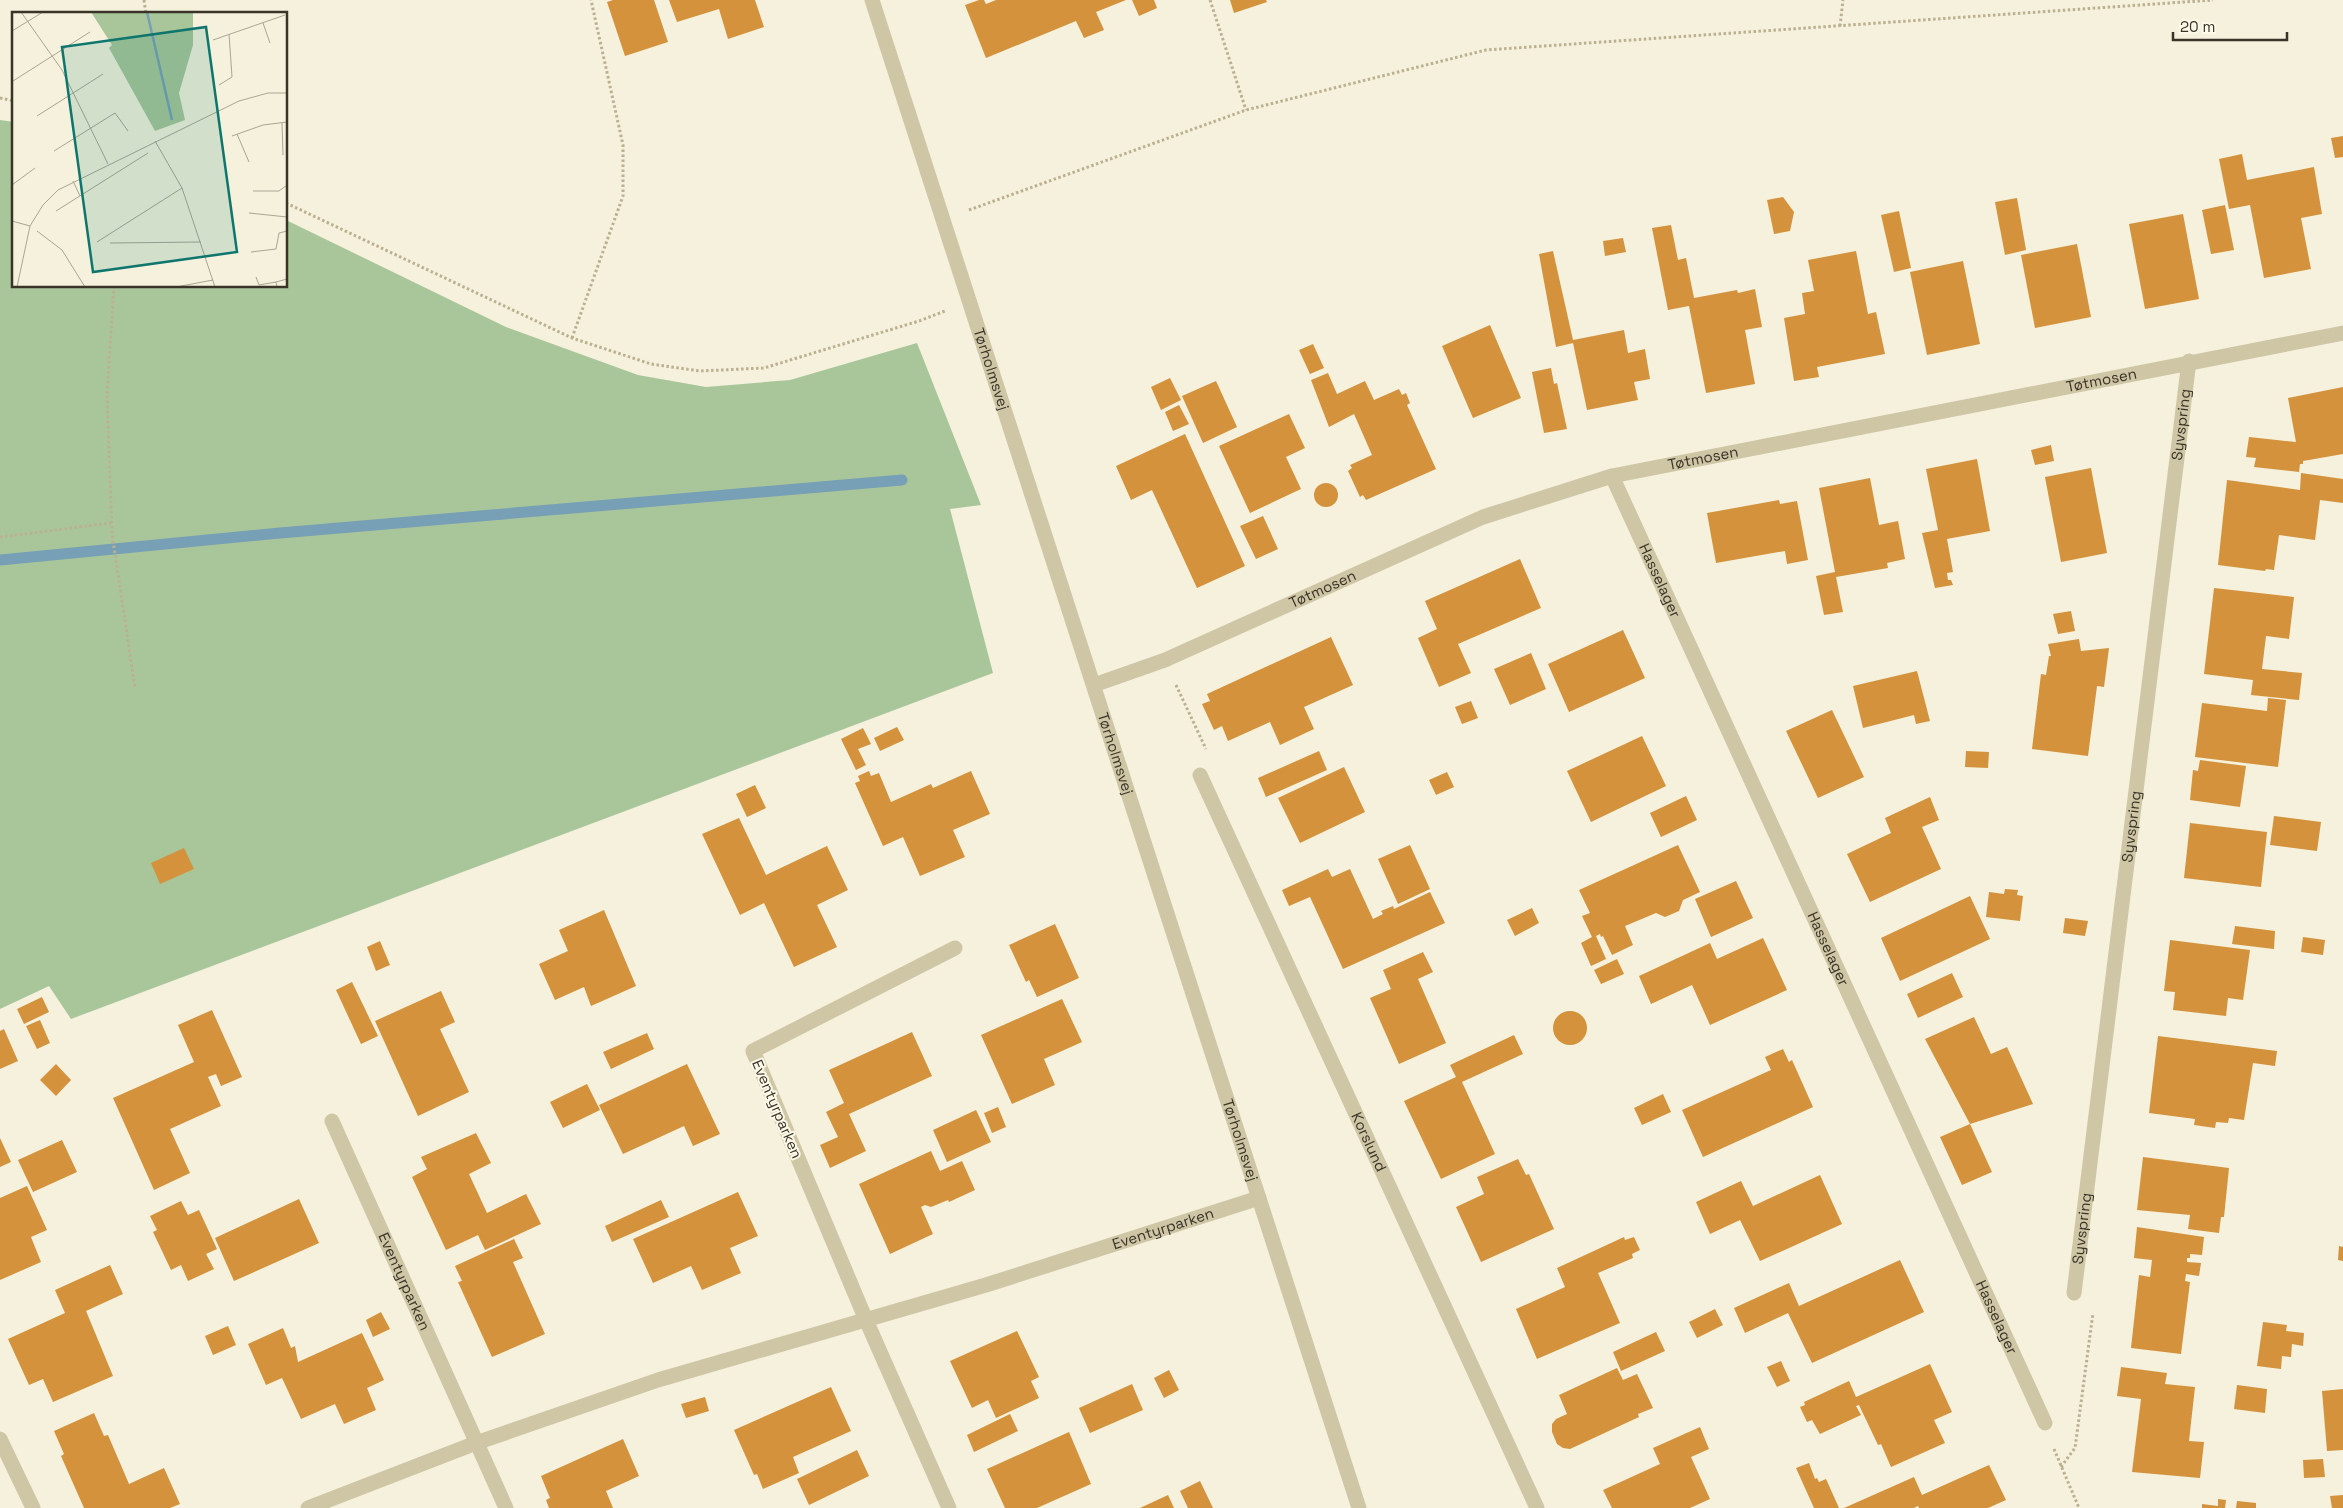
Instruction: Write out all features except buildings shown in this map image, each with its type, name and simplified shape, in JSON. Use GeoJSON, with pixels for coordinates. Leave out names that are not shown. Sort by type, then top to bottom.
{"type":"FeatureCollection","features":[{"type":"Feature","properties":{"kind":"street","name":"Tørholmsvej"},"geometry":{"type":"LineString","coordinates":[[872,0],[968,302],[1360,1508]]}},
{"type":"Feature","properties":{"kind":"street","name":"Tøtmosen"},"geometry":{"type":"LineString","coordinates":[[1094,686],[1165,660],[1483,517],[1612,476],[2189,361],[2343,333]]}},
{"type":"Feature","properties":{"kind":"street","name":"Syvspring"},"geometry":{"type":"LineString","coordinates":[[2074,1293],[2189,361]]}},
{"type":"Feature","properties":{"kind":"street","name":"Hasselager"},"geometry":{"type":"LineString","coordinates":[[1612,476],[2044,1423]]}},
{"type":"Feature","properties":{"kind":"street","name":"Korslund"},"geometry":{"type":"LineString","coordinates":[[1200,775],[1537,1508]]}},
{"type":"Feature","properties":{"kind":"street","name":"Eventyrparken"},"geometry":{"type":"LineString","coordinates":[[949,1508],[866,1320],[752,1051],[955,948]]}},
{"type":"Feature","properties":{"kind":"street","name":"Eventyrparken"},"geometry":{"type":"LineString","coordinates":[[332,1121],[506,1508]]}},
{"type":"Feature","properties":{"kind":"street","name":"Eventyrparken"},"geometry":{"type":"LineString","coordinates":[[308,1508],[476,1443],[658,1380],[986,1285],[1259,1198]]}},
{"type":"Feature","properties":{"kind":"street"},"geometry":{"type":"LineString","coordinates":[[0,1439],[32,1508]]}},
{"type":"Feature","properties":{"kind":"path"},"geometry":{"type":"LineString","coordinates":[[572,338],[623,196],[623,145],[591,0]]}},
{"type":"Feature","properties":{"kind":"path"},"geometry":{"type":"LineString","coordinates":[[1210,0],[1246,110]]}},
{"type":"Feature","properties":{"kind":"path"},"geometry":{"type":"LineString","coordinates":[[1840,26],[1843,0]]}},
{"type":"Feature","properties":{"kind":"path"},"geometry":{"type":"LineString","coordinates":[[942,219],[1246,110],[1486,50],[2213,0]]}},
{"type":"Feature","properties":{"kind":"path"},"geometry":{"type":"LineString","coordinates":[[288,204],[572,338],[652,364],[700,371],[764,368],[919,321],[968,302]]}},
{"type":"Feature","properties":{"kind":"path"},"geometry":{"type":"LineString","coordinates":[[114,288],[107,395],[111,523],[115,566],[135,688]]}},
{"type":"Feature","properties":{"kind":"path"},"geometry":{"type":"LineString","coordinates":[[0,537],[111,523]]}},
{"type":"Feature","properties":{"kind":"path"},"geometry":{"type":"LineString","coordinates":[[1165,660],[1209,757],[1209,766],[1200,775]]}},
{"type":"Feature","properties":{"kind":"path"},"geometry":{"type":"LineString","coordinates":[[2061,1467],[2075,1448],[2095,1296],[2074,1293]]}},
{"type":"Feature","properties":{"kind":"path"},"geometry":{"type":"LineString","coordinates":[[2044,1423],[2079,1508]]}},
{"type":"Feature","properties":{"kind":"green space"},"geometry":{"type":"Polygon","coordinates":[[[0,120],[12,122],[12,288],[288,288],[288,221],[506,327],[638,375],[706,387],[790,380],[917,343],[981,505],[950,509],[993,673],[71,1019],[49,986],[0,1009],[0,120]]]}},
{"type":"Feature","properties":{"kind":"waterway"},"geometry":{"type":"LineString","coordinates":[[0,560],[280,533],[902,480]]}}]}
